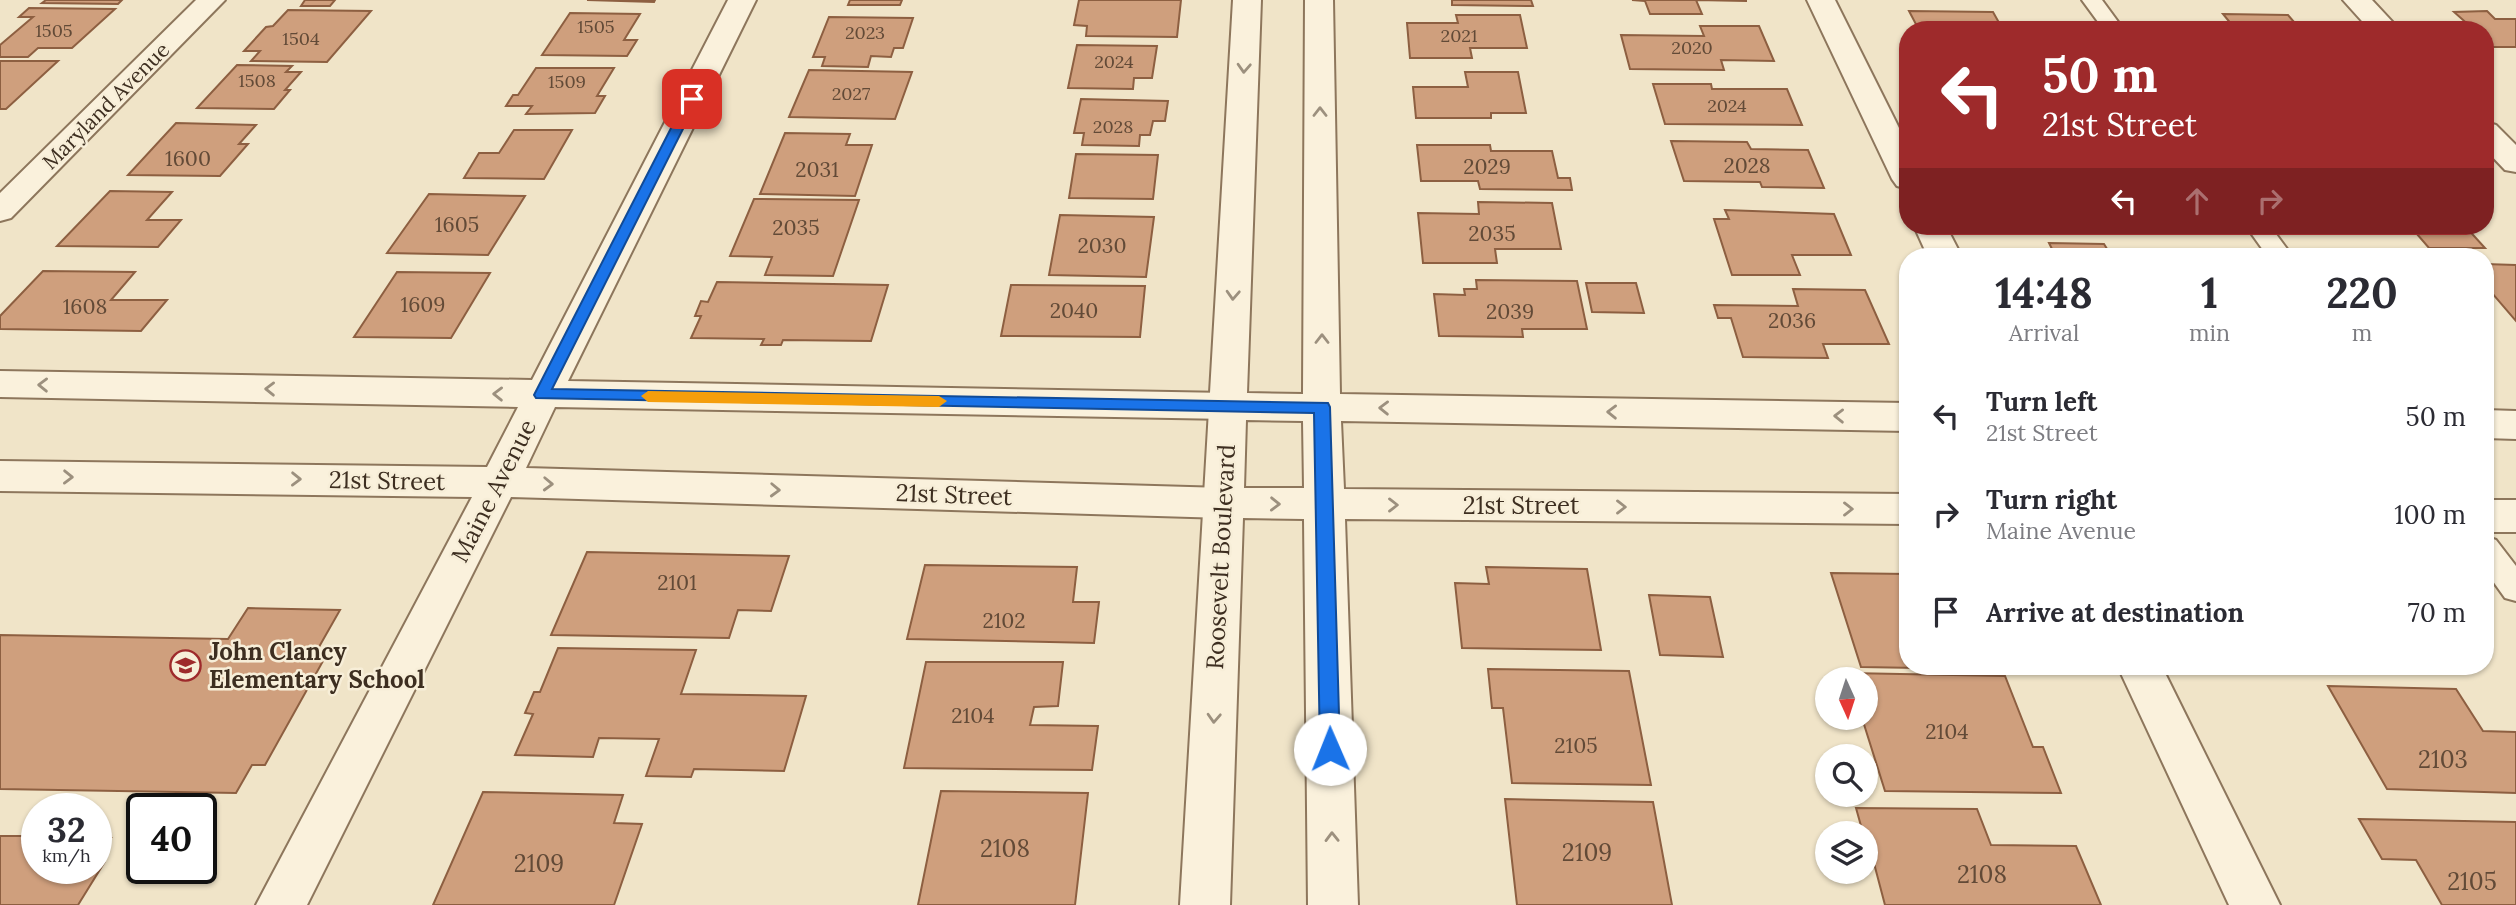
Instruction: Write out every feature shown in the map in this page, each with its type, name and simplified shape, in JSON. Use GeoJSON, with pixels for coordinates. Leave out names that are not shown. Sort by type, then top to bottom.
{"type":"FeatureCollection","features":[{"type":"Feature","properties":{"kind":"street","name":"Maryland Avenue"},"geometry":{"type":"LineString","coordinates":[[0,211],[211,0]]}},
{"type":"Feature","properties":{"kind":"street","name":"Maine Avenue"},"geometry":{"type":"LineString","coordinates":[[281,905],[499,482],[742,0]]}},
{"type":"Feature","properties":{"kind":"street","name":"Roosevelt Boulevard"},"geometry":{"type":"LineString","coordinates":[[1205,905],[1247,0]]}},
{"type":"Feature","properties":{"kind":"street"},"geometry":{"type":"LineString","coordinates":[[1319,0],[1322,407],[1333,905]]}},
{"type":"Feature","properties":{"kind":"street"},"geometry":{"type":"LineString","coordinates":[[1821,0],[1899,160]]}},
{"type":"Feature","properties":{"kind":"street"},"geometry":{"type":"LineString","coordinates":[[2357,0],[2377,21]]}},
{"type":"Feature","properties":{"kind":"street"},"geometry":{"type":"LineString","coordinates":[[2494,140],[2516,163]]}},
{"type":"Feature","properties":{"kind":"street"},"geometry":{"type":"LineString","coordinates":[[0,384],[1899,417]]}},
{"type":"Feature","properties":{"kind":"street"},"geometry":{"type":"LineString","coordinates":[[2494,424],[2516,425]]}},
{"type":"Feature","properties":{"kind":"street","name":"21st Street"},"geometry":{"type":"LineString","coordinates":[[0,476],[499,482],[1325,505],[1899,509]]}},
{"type":"Feature","properties":{"kind":"street"},"geometry":{"type":"LineString","coordinates":[[2494,516],[2516,516]]}},
{"type":"Feature","properties":{"kind":"street"},"geometry":{"type":"LineString","coordinates":[[2144,675],[2255,905]]}},
{"type":"Feature","properties":{"kind":"lane"},"geometry":{"type":"LineString","coordinates":[[2092,0],[2107,21]]}},
{"type":"Feature","properties":{"kind":"lane"},"geometry":{"type":"LineString","coordinates":[[2494,560],[2516,589]]}},
{"type":"Feature","properties":{"kind":"building"},"geometry":{"type":"Polygon","coordinates":[[[46,0],[122,0],[118,4],[42,3],[46,0]]]}},
{"type":"Feature","properties":{"kind":"building"},"geometry":{"type":"Polygon","coordinates":[[[305,0],[335,0],[330,6],[301,6],[305,0]]]}},
{"type":"Feature","properties":{"kind":"building"},"geometry":{"type":"Polygon","coordinates":[[[587,0],[655,0],[654,2],[587,0]]]}},
{"type":"Feature","properties":{"kind":"building"},"geometry":{"type":"Polygon","coordinates":[[[850,0],[902,0],[900,5],[848,5],[850,0]]]}},
{"type":"Feature","properties":{"kind":"building"},"geometry":{"type":"Polygon","coordinates":[[[1079,0],[1181,0],[1177,37],[1086,36],[1087,26],[1074,25],[1079,0]]]}},
{"type":"Feature","properties":{"kind":"building"},"geometry":{"type":"Polygon","coordinates":[[[1452,0],[1531,0],[1533,6],[1452,5],[1452,0]]]}},
{"type":"Feature","properties":{"kind":"building"},"geometry":{"type":"Polygon","coordinates":[[[1632,0],[1696,0],[1702,14],[1650,14],[1645,1],[1632,0]]]}},
{"type":"Feature","properties":{"kind":"building"},"geometry":{"type":"Polygon","coordinates":[[[29,8],[115,9],[72,48],[38,48],[28,57],[0,57],[0,45],[33,17],[19,17],[29,8]]]}},
{"type":"Feature","properties":{"kind":"building"},"geometry":{"type":"Polygon","coordinates":[[[288,10],[371,11],[327,62],[251,61],[260,51],[244,51],[266,27],[273,26],[288,10]]]}},
{"type":"Feature","properties":{"kind":"building"},"geometry":{"type":"Polygon","coordinates":[[[1909,11],[1993,12],[1998,21],[1914,21],[1909,11]]]}},
{"type":"Feature","properties":{"kind":"building"},"geometry":{"type":"Polygon","coordinates":[[[2487,11],[2495,19],[2516,19],[2516,47],[2494,47],[2494,21],[2464,21],[2454,12],[2487,11]]]}},
{"type":"Feature","properties":{"kind":"building"},"geometry":{"type":"Polygon","coordinates":[[[570,13],[640,14],[624,40],[637,40],[627,56],[542,55],[570,13]]]}},
{"type":"Feature","properties":{"kind":"building"},"geometry":{"type":"Polygon","coordinates":[[[2223,14],[2288,15],[2293,21],[2229,21],[2223,14]]]}},
{"type":"Feature","properties":{"kind":"building"},"geometry":{"type":"Polygon","coordinates":[[[1456,15],[1520,15],[1527,48],[1470,48],[1472,58],[1410,58],[1407,23],[1458,23],[1456,15]]]}},
{"type":"Feature","properties":{"kind":"building"},"geometry":{"type":"Polygon","coordinates":[[[829,17],[913,18],[903,48],[894,48],[891,57],[871,56],[868,67],[822,66],[825,57],[813,57],[829,17]]]}},
{"type":"Feature","properties":{"kind":"building"},"geometry":{"type":"Polygon","coordinates":[[[1700,26],[1759,26],[1774,61],[1721,60],[1724,70],[1630,69],[1621,35],[1704,36],[1700,26]]]}},
{"type":"Feature","properties":{"kind":"building"},"geometry":{"type":"Polygon","coordinates":[[[1077,45],[1157,46],[1152,78],[1134,78],[1133,89],[1068,88],[1077,45]]]}},
{"type":"Feature","properties":{"kind":"building"},"geometry":{"type":"Polygon","coordinates":[[[0,61],[58,61],[6,109],[0,109],[0,61]]]}},
{"type":"Feature","properties":{"kind":"building"},"geometry":{"type":"Polygon","coordinates":[[[237,65],[292,66],[286,72],[301,72],[285,90],[290,90],[274,109],[197,108],[237,65]]]}},
{"type":"Feature","properties":{"kind":"building"},"geometry":{"type":"Polygon","coordinates":[[[536,68],[614,68],[597,96],[605,96],[595,113],[526,114],[532,106],[506,106],[513,95],[518,95],[536,68]]]}},
{"type":"Feature","properties":{"kind":"building"},"geometry":{"type":"Polygon","coordinates":[[[809,70],[912,72],[895,119],[789,117],[809,70]]]}},
{"type":"Feature","properties":{"kind":"building"},"geometry":{"type":"Polygon","coordinates":[[[1465,72],[1518,72],[1526,113],[1491,113],[1491,118],[1416,118],[1413,87],[1468,87],[1465,72]]]}},
{"type":"Feature","properties":{"kind":"building"},"geometry":{"type":"Polygon","coordinates":[[[1653,84],[1711,84],[1712,89],[1787,89],[1802,125],[1665,124],[1653,84]]]}},
{"type":"Feature","properties":{"kind":"building"},"geometry":{"type":"Polygon","coordinates":[[[1081,99],[1168,101],[1165,121],[1153,121],[1150,135],[1140,135],[1139,146],[1082,145],[1084,133],[1074,133],[1081,99]]]}},
{"type":"Feature","properties":{"kind":"building"},"geometry":{"type":"Polygon","coordinates":[[[176,123],[256,125],[239,144],[248,144],[220,176],[128,175],[176,123]]]}},
{"type":"Feature","properties":{"kind":"building"},"geometry":{"type":"Polygon","coordinates":[[[514,130],[572,130],[544,179],[464,178],[479,153],[499,153],[514,130]]]}},
{"type":"Feature","properties":{"kind":"building"},"geometry":{"type":"Polygon","coordinates":[[[785,133],[850,134],[846,145],[872,145],[855,196],[760,194],[785,133]]]}},
{"type":"Feature","properties":{"kind":"building"},"geometry":{"type":"Polygon","coordinates":[[[1671,141],[1747,142],[1751,149],[1808,150],[1824,188],[1762,187],[1760,182],[1684,181],[1671,141]]]}},
{"type":"Feature","properties":{"kind":"building"},"geometry":{"type":"Polygon","coordinates":[[[1417,145],[1490,145],[1491,151],[1552,151],[1558,178],[1570,178],[1572,190],[1480,189],[1478,181],[1421,181],[1417,145]]]}},
{"type":"Feature","properties":{"kind":"building"},"geometry":{"type":"Polygon","coordinates":[[[1076,154],[1158,155],[1153,199],[1069,198],[1076,154]]]}},
{"type":"Feature","properties":{"kind":"building"},"geometry":{"type":"Polygon","coordinates":[[[110,191],[172,192],[147,220],[181,220],[158,247],[57,246],[110,191]]]}},
{"type":"Feature","properties":{"kind":"building"},"geometry":{"type":"Polygon","coordinates":[[[429,194],[525,196],[488,255],[387,253],[429,194]]]}},
{"type":"Feature","properties":{"kind":"building"},"geometry":{"type":"Polygon","coordinates":[[[754,199],[859,200],[833,276],[765,275],[772,257],[730,256],[754,199]]]}},
{"type":"Feature","properties":{"kind":"building"},"geometry":{"type":"Polygon","coordinates":[[[1478,202],[1552,203],[1561,249],[1495,249],[1497,263],[1423,263],[1418,213],[1479,214],[1478,202]]]}},
{"type":"Feature","properties":{"kind":"building"},"geometry":{"type":"Polygon","coordinates":[[[1725,210],[1834,214],[1851,255],[1792,255],[1800,275],[1732,275],[1714,219],[1729,219],[1725,210]]]}},
{"type":"Feature","properties":{"kind":"building"},"geometry":{"type":"Polygon","coordinates":[[[1060,215],[1154,217],[1146,277],[1049,275],[1060,215]]]}},
{"type":"Feature","properties":{"kind":"building"},"geometry":{"type":"Polygon","coordinates":[[[2418,235],[2473,235],[2485,248],[2429,248],[2418,235]]]}},
{"type":"Feature","properties":{"kind":"building"},"geometry":{"type":"Polygon","coordinates":[[[2049,243],[2104,244],[2106,248],[2052,248],[2049,243]]]}},
{"type":"Feature","properties":{"kind":"building"},"geometry":{"type":"Polygon","coordinates":[[[2494,264],[2516,265],[2516,321],[2494,295],[2494,264]]]}},
{"type":"Feature","properties":{"kind":"building"},"geometry":{"type":"Polygon","coordinates":[[[43,271],[135,272],[111,300],[167,300],[141,331],[0,329],[0,316],[43,271]]]}},
{"type":"Feature","properties":{"kind":"building"},"geometry":{"type":"Polygon","coordinates":[[[397,272],[490,273],[451,338],[354,337],[397,272]]]}},
{"type":"Feature","properties":{"kind":"building"},"geometry":{"type":"Polygon","coordinates":[[[1476,280],[1577,281],[1587,329],[1522,329],[1523,337],[1439,336],[1434,294],[1465,295],[1464,289],[1477,289],[1476,280]]]}},
{"type":"Feature","properties":{"kind":"building"},"geometry":{"type":"Polygon","coordinates":[[[717,282],[888,285],[871,341],[783,340],[781,345],[761,345],[764,339],[691,338],[701,316],[695,316],[701,301],[708,302],[717,282]]]}},
{"type":"Feature","properties":{"kind":"building"},"geometry":{"type":"Polygon","coordinates":[[[1586,283],[1636,283],[1644,313],[1592,312],[1586,283]]]}},
{"type":"Feature","properties":{"kind":"building"},"geometry":{"type":"Polygon","coordinates":[[[1011,285],[1145,286],[1140,337],[1001,336],[1011,285]]]}},
{"type":"Feature","properties":{"kind":"building"},"geometry":{"type":"Polygon","coordinates":[[[1793,289],[1865,290],[1889,344],[1823,344],[1828,358],[1743,357],[1731,318],[1718,318],[1714,305],[1798,306],[1793,289]]]}},
{"type":"Feature","properties":{"kind":"building"},"geometry":{"type":"Polygon","coordinates":[[[587,552],[789,556],[771,611],[738,610],[729,638],[551,635],[587,552]]]}},
{"type":"Feature","properties":{"kind":"building"},"geometry":{"type":"Polygon","coordinates":[[[925,565],[1077,567],[1073,602],[1099,602],[1094,643],[907,639],[925,565]]]}},
{"type":"Feature","properties":{"kind":"building"},"geometry":{"type":"Polygon","coordinates":[[[1486,567],[1587,569],[1601,650],[1462,648],[1455,583],[1489,584],[1486,567]]]}},
{"type":"Feature","properties":{"kind":"building"},"geometry":{"type":"Polygon","coordinates":[[[1831,573],[1899,574],[1899,668],[1861,667],[1831,573]]]}},
{"type":"Feature","properties":{"kind":"building"},"geometry":{"type":"Polygon","coordinates":[[[1649,595],[1710,597],[1723,657],[1660,655],[1649,595]]]}},
{"type":"Feature","properties":{"kind":"building"},"geometry":{"type":"Polygon","coordinates":[[[248,608],[340,610],[311,661],[323,661],[265,765],[252,765],[236,793],[0,789],[0,635],[228,639],[248,608]]]}},
{"type":"Feature","properties":{"kind":"building"},"geometry":{"type":"Polygon","coordinates":[[[558,648],[696,650],[681,694],[806,696],[784,771],[694,769],[691,777],[646,776],[659,739],[599,738],[593,757],[515,755],[533,714],[525,713],[534,692],[540,692],[558,648]]]}},
{"type":"Feature","properties":{"kind":"building"},"geometry":{"type":"Polygon","coordinates":[[[926,662],[1063,662],[1058,706],[1034,707],[1030,725],[1098,726],[1092,770],[904,768],[926,662]]]}},
{"type":"Feature","properties":{"kind":"building"},"geometry":{"type":"Polygon","coordinates":[[[1488,669],[1629,671],[1651,785],[1512,783],[1503,708],[1492,708],[1488,669]]]}},
{"type":"Feature","properties":{"kind":"building"},"geometry":{"type":"Polygon","coordinates":[[[1878,674],[2005,676],[2033,747],[2043,747],[2061,793],[1885,791],[1878,769],[1878,744],[1870,744],[1866,730],[1878,730],[1878,674]]]}},
{"type":"Feature","properties":{"kind":"building"},"geometry":{"type":"Polygon","coordinates":[[[2328,686],[2456,689],[2483,731],[2516,732],[2516,793],[2387,789],[2328,686]]]}},
{"type":"Feature","properties":{"kind":"building"},"geometry":{"type":"Polygon","coordinates":[[[941,791],[1088,793],[1075,905],[918,905],[941,791]]]}},
{"type":"Feature","properties":{"kind":"building"},"geometry":{"type":"Polygon","coordinates":[[[483,792],[623,795],[614,823],[642,824],[614,905],[433,905],[483,792]]]}},
{"type":"Feature","properties":{"kind":"building"},"geometry":{"type":"Polygon","coordinates":[[[1505,799],[1653,802],[1672,905],[1517,905],[1505,799]]]}},
{"type":"Feature","properties":{"kind":"building"},"geometry":{"type":"Polygon","coordinates":[[[1856,808],[1977,809],[1991,845],[2076,846],[2101,905],[1885,905],[1878,878],[1878,821],[1860,821],[1856,808]]]}},
{"type":"Feature","properties":{"kind":"building"},"geometry":{"type":"Polygon","coordinates":[[[2359,819],[2516,822],[2516,905],[2442,905],[2416,860],[2382,859],[2359,819]]]}},
{"type":"Feature","properties":{"kind":"building"},"geometry":{"type":"Polygon","coordinates":[[[0,836],[21,836],[21,884],[91,884],[78,905],[0,905],[0,836]]]}},
{"type":"Feature","properties":{"kind":"slow traffic"},"geometry":{"type":"LineString","coordinates":[[648,396],[939,401]]}},
{"type":"Feature","properties":{"kind":"place","name":"John Clancy Elementary School"},"geometry":{"type":"Point","coordinates":[186,666]}},
{"type":"Feature","properties":{"kind":"route"},"geometry":{"type":"LineString","coordinates":[[692,99],[541,395],[1322,407],[1330,749]]}}]}
